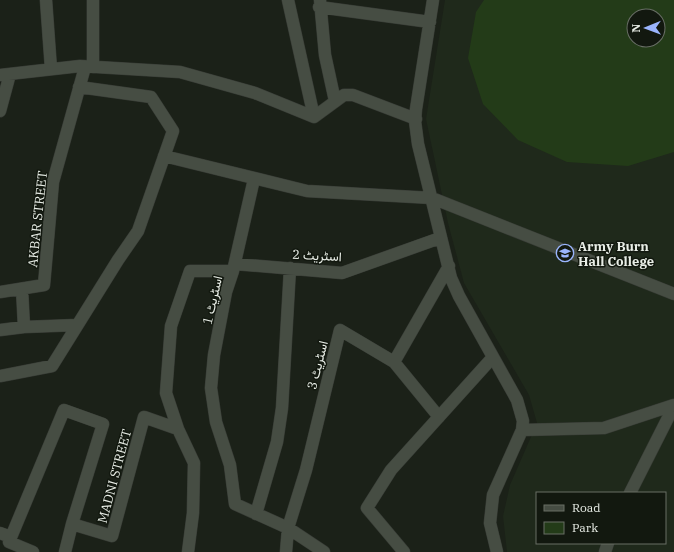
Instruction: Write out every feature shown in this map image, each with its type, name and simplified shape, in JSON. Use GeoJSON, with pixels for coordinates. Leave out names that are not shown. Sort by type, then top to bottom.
{"type":"FeatureCollection","features":[{"type":"Feature","properties":{"kind":"street"},"geometry":{"type":"LineString","coordinates":[[46,0],[51,69]]}},
{"type":"Feature","properties":{"kind":"street","name":"AKBAR STREET"},"geometry":{"type":"LineString","coordinates":[[0,292],[44,285],[53,182],[79,87],[89,67],[93,0]]}},
{"type":"Feature","properties":{"kind":"street"},"geometry":{"type":"LineString","coordinates":[[288,0],[314,116]]}},
{"type":"Feature","properties":{"kind":"street"},"geometry":{"type":"LineString","coordinates":[[433,0],[416,119],[418,144],[432,198],[440,238],[455,287],[517,400],[521,411],[522,430],[493,495],[490,523],[498,552]]}},
{"type":"Feature","properties":{"kind":"street"},"geometry":{"type":"LineString","coordinates":[[335,101],[325,55],[319,3],[430,22]]}},
{"type":"Feature","properties":{"kind":"street"},"geometry":{"type":"LineString","coordinates":[[0,111],[5,74],[89,67],[180,72],[255,93],[314,116]]}},
{"type":"Feature","properties":{"kind":"street"},"geometry":{"type":"LineString","coordinates":[[0,376],[52,366],[118,260],[138,231],[173,131],[151,97],[79,87]]}},
{"type":"Feature","properties":{"kind":"street"},"geometry":{"type":"LineString","coordinates":[[314,116],[344,95],[353,95],[416,119]]}},
{"type":"Feature","properties":{"kind":"street"},"geometry":{"type":"LineString","coordinates":[[164,156],[307,191],[432,198],[674,294]]}},
{"type":"Feature","properties":{"kind":"street","name":"اسٹریٹ 1"},"geometry":{"type":"LineString","coordinates":[[254,179],[234,267],[226,292],[214,355],[211,388],[216,422],[230,465],[234,504],[288,528],[324,552]]}},
{"type":"Feature","properties":{"kind":"street","name":"اسٹریٹ 2"},"geometry":{"type":"LineString","coordinates":[[178,429],[166,393],[171,326],[190,272],[234,267],[290,268],[342,273],[440,238]]}},
{"type":"Feature","properties":{"kind":"street"},"geometry":{"type":"LineString","coordinates":[[439,417],[394,362],[449,266]]}},
{"type":"Feature","properties":{"kind":"street"},"geometry":{"type":"LineString","coordinates":[[256,514],[277,442],[282,408],[290,268]]}},
{"type":"Feature","properties":{"kind":"street"},"geometry":{"type":"LineString","coordinates":[[22,289],[24,327]]}},
{"type":"Feature","properties":{"kind":"street"},"geometry":{"type":"LineString","coordinates":[[0,330],[24,327],[77,325]]}},
{"type":"Feature","properties":{"kind":"street","name":"اسٹریٹ 3"},"geometry":{"type":"LineString","coordinates":[[286,552],[288,528],[306,470],[340,330],[394,362]]}},
{"type":"Feature","properties":{"kind":"street"},"geometry":{"type":"LineString","coordinates":[[404,552],[368,508],[391,470],[493,357]]}},
{"type":"Feature","properties":{"kind":"street"},"geometry":{"type":"LineString","coordinates":[[522,430],[604,428],[674,405]]}},
{"type":"Feature","properties":{"kind":"street"},"geometry":{"type":"LineString","coordinates":[[630,492],[674,405]]}},
{"type":"Feature","properties":{"kind":"street","name":"MADNI STREET"},"geometry":{"type":"LineString","coordinates":[[33,552],[9,542],[6,535],[64,410],[104,424],[72,524],[65,552]]}},
{"type":"Feature","properties":{"kind":"street","name":"MADNI STREET"},"geometry":{"type":"LineString","coordinates":[[72,524],[112,536],[144,417],[178,429]]}},
{"type":"Feature","properties":{"kind":"street"},"geometry":{"type":"LineString","coordinates":[[178,429],[194,463],[193,513],[188,552]]}},
{"type":"Feature","properties":{"kind":"shaded area","name":"Army Burn Hall College"},"geometry":{"type":"Polygon","coordinates":[[[445,0],[674,0],[674,552],[507,552],[503,516],[510,485],[537,423],[529,395],[464,283],[448,223],[426,119],[445,0]]]}},
{"type":"Feature","properties":{"kind":"green space"},"geometry":{"type":"Polygon","coordinates":[[[484,0],[674,0],[674,152],[628,166],[567,162],[518,140],[483,104],[468,58],[476,12],[484,0]]]}},
{"type":"Feature","properties":{"kind":"place","name":"Army Burn Hall College"},"geometry":{"type":"Point","coordinates":[565,253]}}]}
